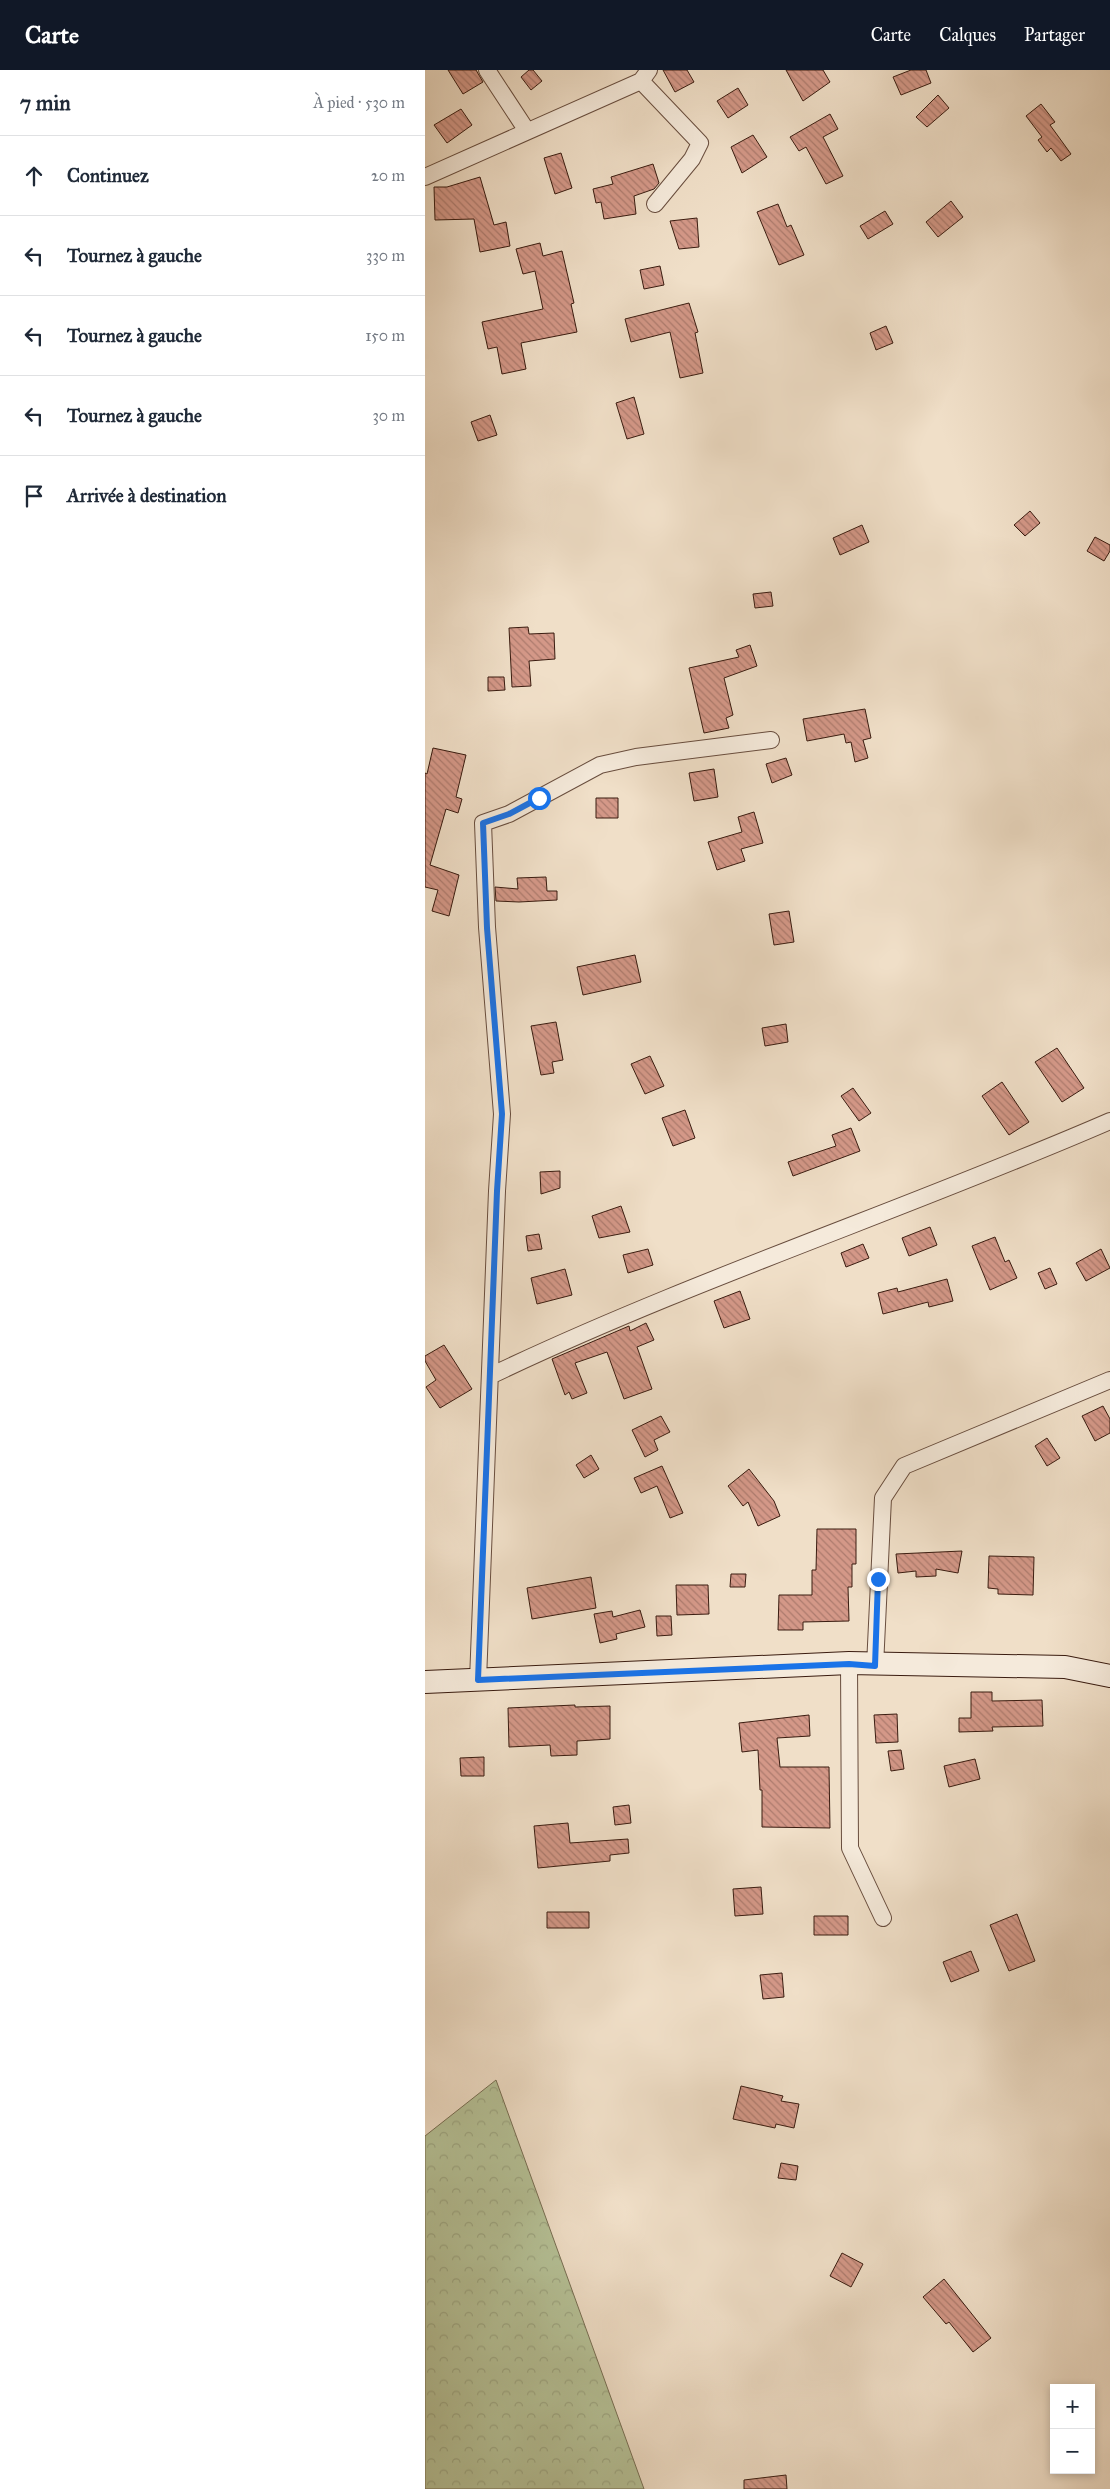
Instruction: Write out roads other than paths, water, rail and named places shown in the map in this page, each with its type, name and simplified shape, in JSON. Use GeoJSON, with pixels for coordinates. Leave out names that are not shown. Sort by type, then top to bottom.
{"type":"FeatureCollection","features":[{"type":"Feature","properties":{"kind":"street"},"geometry":{"type":"LineString","coordinates":[[487,70],[527,131]]}},
{"type":"Feature","properties":{"kind":"street"},"geometry":{"type":"LineString","coordinates":[[425,177],[645,76],[700,143],[692,159],[655,204]]}},
{"type":"Feature","properties":{"kind":"street"},"geometry":{"type":"LineString","coordinates":[[478,1680],[502,1114],[487,928],[483,823],[509,814],[600,765],[636,757],[771,740]]}},
{"type":"Feature","properties":{"kind":"street"},"geometry":{"type":"LineString","coordinates":[[490,1376],[577,1334],[1033,1155],[1110,1121]]}},
{"type":"Feature","properties":{"kind":"street"},"geometry":{"type":"LineString","coordinates":[[875,1666],[883,1498],[904,1466],[1110,1380]]}},
{"type":"Feature","properties":{"kind":"street"},"geometry":{"type":"LineString","coordinates":[[849,1664],[850,1848],[883,1918]]}},
{"type":"Feature","properties":{"kind":"street"},"geometry":{"type":"LineString","coordinates":[[425,1682],[849,1664],[875,1666],[1065,1666],[1110,1676]]}}]}
